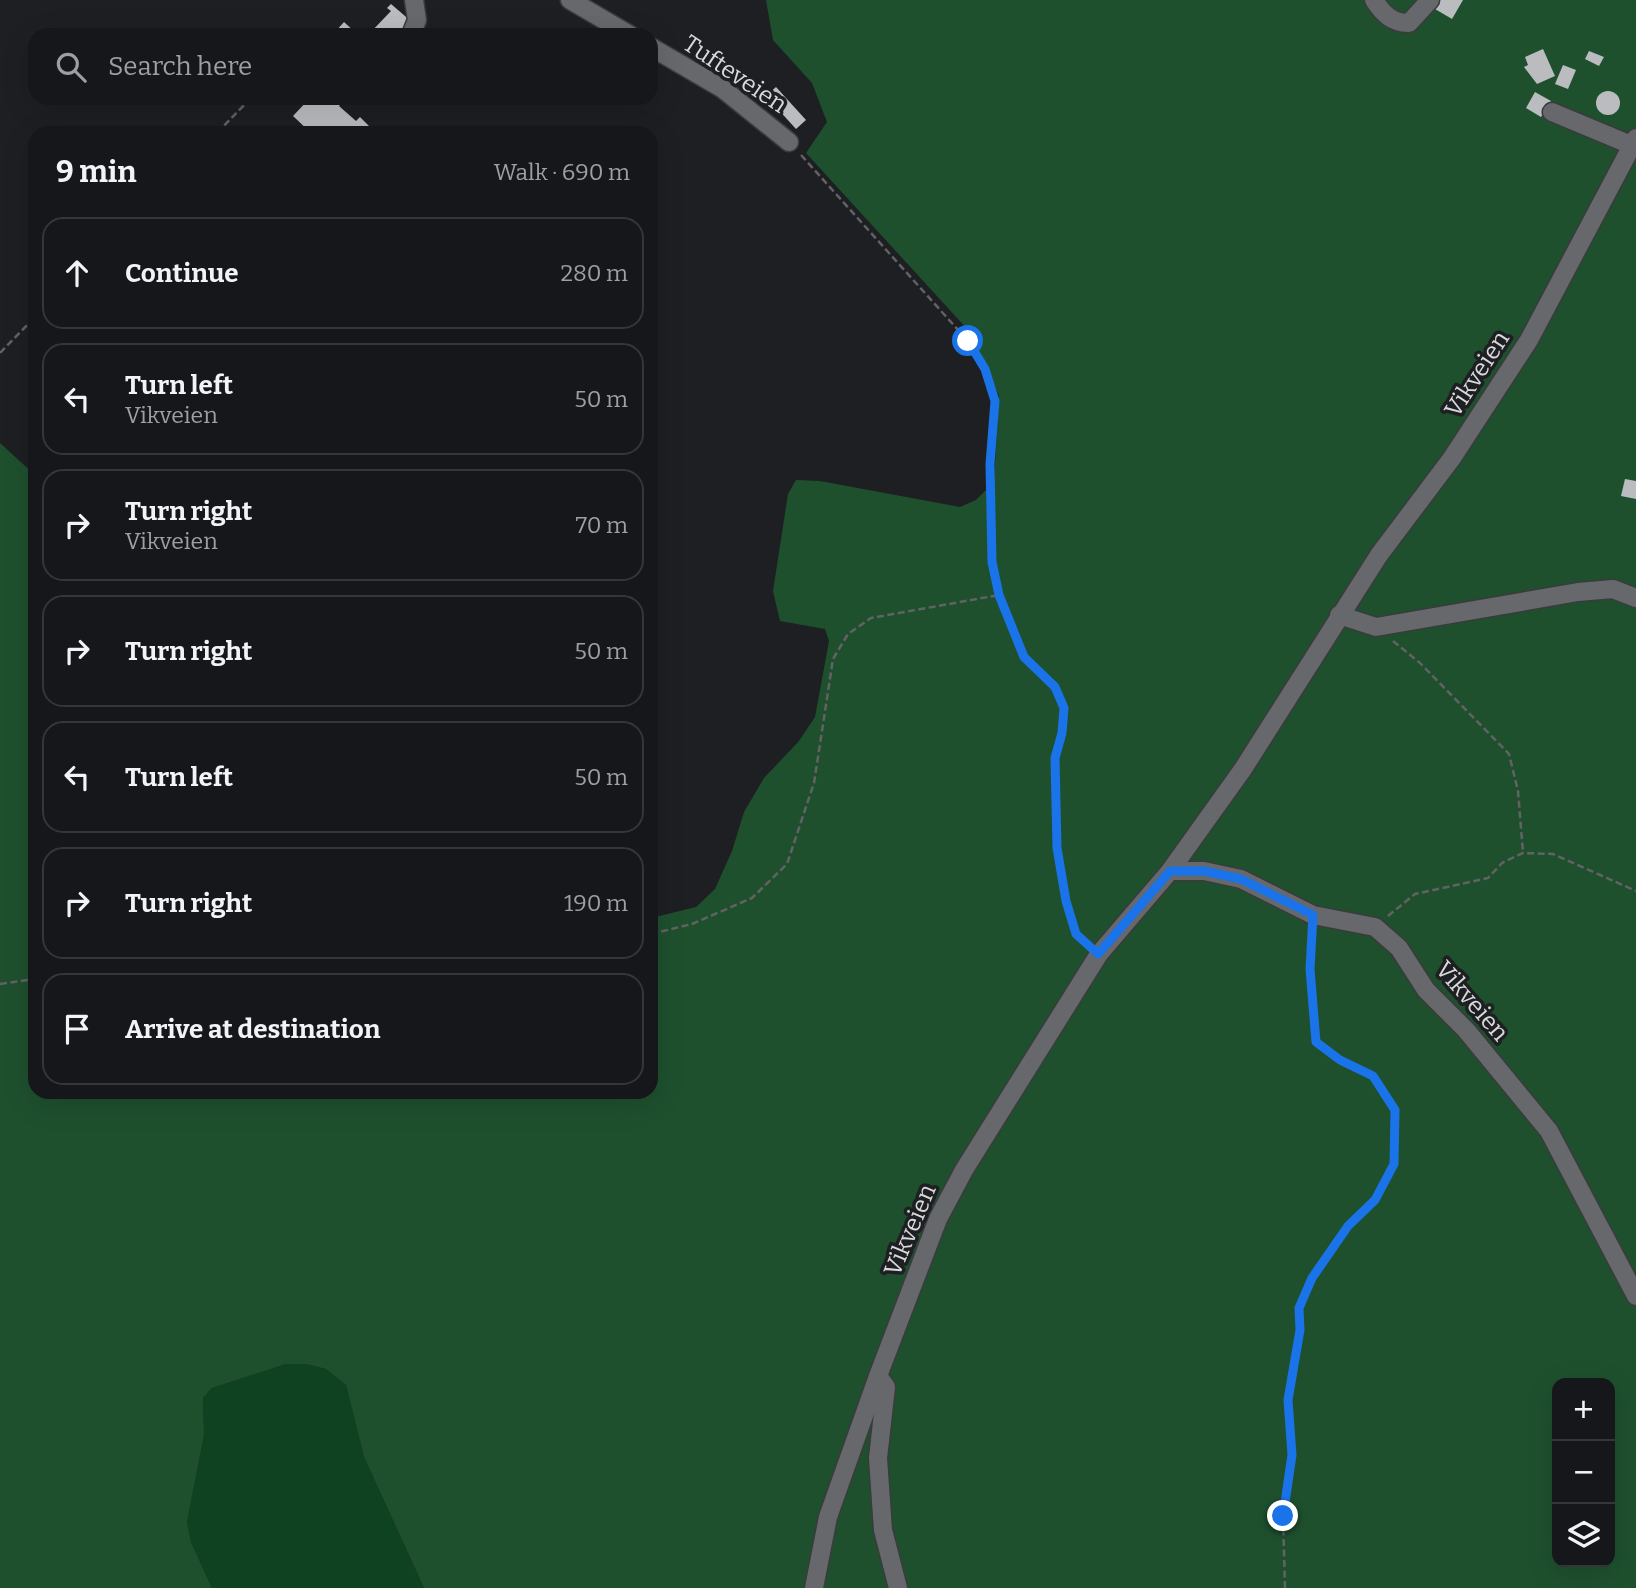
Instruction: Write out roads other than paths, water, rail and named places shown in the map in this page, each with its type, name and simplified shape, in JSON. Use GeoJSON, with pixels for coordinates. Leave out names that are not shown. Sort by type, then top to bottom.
{"type":"FeatureCollection","features":[{"type":"Feature","properties":{"kind":"street"},"geometry":{"type":"LineString","coordinates":[[414,0],[417,20],[414,28]]}},
{"type":"Feature","properties":{"kind":"street"},"geometry":{"type":"LineString","coordinates":[[569,0],[618,28]]}},
{"type":"Feature","properties":{"kind":"street"},"geometry":{"type":"LineString","coordinates":[[1374,0],[1384,14],[1398,23],[1409,23],[1430,0]]}},
{"type":"Feature","properties":{"kind":"street","name":"Tufteveien"},"geometry":{"type":"LineString","coordinates":[[658,51],[723,89],[789,142]]}},
{"type":"Feature","properties":{"kind":"street","name":"Vikveien"},"geometry":{"type":"LineString","coordinates":[[814,1588],[828,1517],[878,1376],[938,1219],[951,1195],[1049,1030],[1098,954],[1170,871],[1243,769],[1379,555],[1452,457],[1529,340],[1634,141],[1552,111]]}},
{"type":"Feature","properties":{"kind":"street"},"geometry":{"type":"LineString","coordinates":[[1339,615],[1376,627],[1578,592],[1613,589],[1636,598]]}},
{"type":"Feature","properties":{"kind":"street","name":"Vikveien"},"geometry":{"type":"LineString","coordinates":[[1170,871],[1204,871],[1241,879],[1313,915],[1374,928],[1399,948],[1426,990],[1465,1030],[1549,1131],[1636,1296]]}},
{"type":"Feature","properties":{"kind":"street"},"geometry":{"type":"LineString","coordinates":[[878,1376],[886,1387],[878,1458],[883,1530],[901,1586]]}}]}
